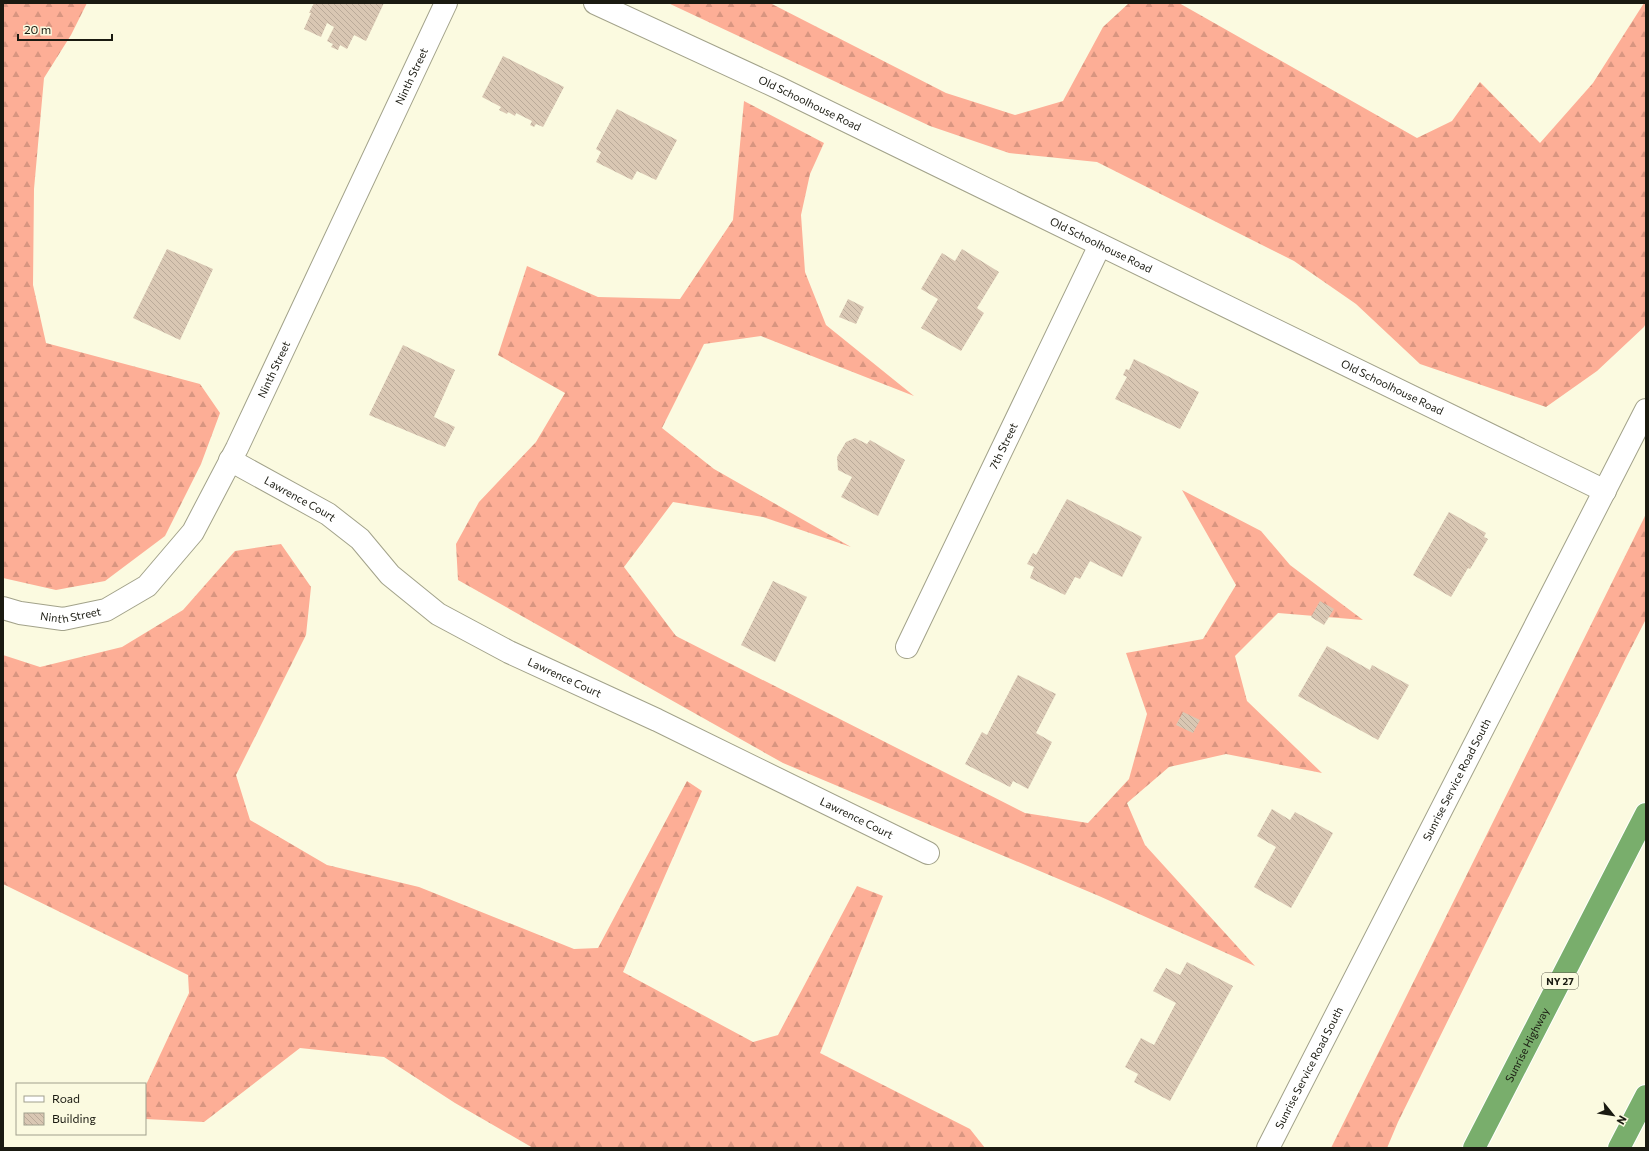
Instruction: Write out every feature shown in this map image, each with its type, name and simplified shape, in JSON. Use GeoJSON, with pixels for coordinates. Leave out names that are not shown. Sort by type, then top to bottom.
{"type":"FeatureCollection","features":[{"type":"Feature","properties":{"kind":"highway","name":"Sunrise Highway"},"geometry":{"type":"LineString","coordinates":[[1474,1148],[1646,814]]}},
{"type":"Feature","properties":{"kind":"highway"},"geometry":{"type":"LineString","coordinates":[[1619,1148],[1646,1096]]}},
{"type":"Feature","properties":{"kind":"street","name":"Ninth Street"},"geometry":{"type":"LineString","coordinates":[[3,608],[20,613],[63,619],[106,610],[147,586],[193,532],[230,460],[446,3]]}},
{"type":"Feature","properties":{"kind":"street","name":"Old Schoolhouse Road"},"geometry":{"type":"LineString","coordinates":[[596,3],[779,88],[1605,491]]}},
{"type":"Feature","properties":{"kind":"street","name":"7th Street"},"geometry":{"type":"LineString","coordinates":[[907,646],[1100,245]]}},
{"type":"Feature","properties":{"kind":"street","name":"Sunrise Service Road South"},"geometry":{"type":"LineString","coordinates":[[1268,1148],[1646,410]]}},
{"type":"Feature","properties":{"kind":"street","name":"Lawrence Court"},"geometry":{"type":"LineString","coordinates":[[230,460],[328,514],[360,539],[390,575],[438,614],[509,652],[657,720],[928,853]]}},
{"type":"Feature","properties":{"kind":"green space"},"geometry":{"type":"Polygon","coordinates":[[[3,3],[87,3],[71,35],[44,78],[34,189],[33,285],[46,343],[200,384],[220,413],[201,464],[165,536],[105,581],[56,590],[3,578],[3,3]]]}},
{"type":"Feature","properties":{"kind":"green space"},"geometry":{"type":"Polygon","coordinates":[[[668,3],[770,3],[946,93],[1015,115],[1063,101],[1103,27],[1129,3],[1179,3],[1417,138],[1452,121],[1480,82],[1540,143],[1593,83],[1644,3],[1646,3],[1646,323],[1644,327],[1597,371],[1546,407],[1420,364],[1356,304],[1294,261],[1097,162],[1009,153],[930,126],[668,3]]]}},
{"type":"Feature","properties":{"kind":"green space"},"geometry":{"type":"Polygon","coordinates":[[[744,101],[824,143],[810,174],[801,215],[805,272],[826,325],[914,396],[761,336],[704,344],[662,428],[714,469],[851,547],[763,517],[673,502],[624,567],[676,636],[1025,813],[1088,823],[1129,779],[1147,714],[1126,653],[1203,639],[1236,585],[1182,490],[1261,531],[1290,565],[1363,620],[1278,613],[1235,656],[1247,701],[1322,773],[1226,754],[1169,767],[1127,803],[1145,845],[1255,966],[1099,896],[783,763],[458,580],[456,544],[479,502],[536,442],[565,393],[498,355],[527,266],[598,297],[680,299],[733,220],[744,101]]]}},
{"type":"Feature","properties":{"kind":"green space"},"geometry":{"type":"Polygon","coordinates":[[[1646,514],[1646,619],[1398,1122],[1387,1148],[1331,1148],[1646,514]]]}},
{"type":"Feature","properties":{"kind":"green space"},"geometry":{"type":"Polygon","coordinates":[[[281,544],[311,587],[306,635],[236,775],[250,820],[327,865],[419,887],[574,949],[598,948],[687,781],[702,791],[623,972],[753,1042],[778,1035],[857,886],[883,896],[820,1053],[970,1129],[985,1148],[533,1148],[455,1103],[384,1057],[300,1048],[204,1122],[146,1119],[146,1085],[189,993],[188,975],[3,884],[3,655],[40,667],[122,647],[183,610],[235,551],[281,544]]]}},
{"type":"Feature","properties":{"kind":"building"},"geometry":{"type":"Polygon","coordinates":[[[314,3],[384,3],[366,41],[354,35],[347,49],[340,45],[338,50],[331,47],[333,44],[327,41],[334,27],[327,23],[321,37],[304,29],[314,3]]]}},
{"type":"Feature","properties":{"kind":"building"},"geometry":{"type":"Polygon","coordinates":[[[503,56],[564,87],[543,127],[536,124],[534,127],[530,125],[532,121],[516,113],[515,116],[508,112],[507,114],[499,110],[501,107],[482,97],[503,56]]]}},
{"type":"Feature","properties":{"kind":"building"},"geometry":{"type":"Polygon","coordinates":[[[617,109],[677,140],[656,180],[637,171],[632,180],[596,162],[601,152],[596,149],[617,109]]]}},
{"type":"Feature","properties":{"kind":"building"},"geometry":{"type":"Polygon","coordinates":[[[167,249],[213,269],[180,340],[133,318],[167,249]]]}},
{"type":"Feature","properties":{"kind":"building"},"geometry":{"type":"Polygon","coordinates":[[[962,249],[999,272],[977,308],[984,313],[961,351],[921,328],[938,299],[921,289],[942,253],[955,261],[962,249]]]}},
{"type":"Feature","properties":{"kind":"building"},"geometry":{"type":"Polygon","coordinates":[[[848,299],[864,307],[856,324],[839,317],[848,299]]]}},
{"type":"Feature","properties":{"kind":"building"},"geometry":{"type":"Polygon","coordinates":[[[403,345],[455,370],[434,417],[455,427],[445,447],[369,415],[403,345]]]}},
{"type":"Feature","properties":{"kind":"building"},"geometry":{"type":"Polygon","coordinates":[[[1134,359],[1199,392],[1180,429],[1115,399],[1127,377],[1123,375],[1126,369],[1129,370],[1134,359]]]}},
{"type":"Feature","properties":{"kind":"building"},"geometry":{"type":"Polygon","coordinates":[[[855,438],[867,444],[870,440],[905,460],[878,516],[841,497],[852,477],[838,470],[837,457],[846,442],[855,438]]]}},
{"type":"Feature","properties":{"kind":"building"},"geometry":{"type":"Polygon","coordinates":[[[1067,499],[1142,537],[1122,577],[1090,561],[1080,579],[1075,577],[1065,595],[1030,578],[1034,567],[1027,564],[1033,553],[1036,555],[1067,499]]]}},
{"type":"Feature","properties":{"kind":"building"},"geometry":{"type":"Polygon","coordinates":[[[1449,512],[1486,533],[1484,537],[1488,539],[1470,569],[1468,568],[1451,597],[1413,575],[1449,512]]]}},
{"type":"Feature","properties":{"kind":"building"},"geometry":{"type":"Polygon","coordinates":[[[773,581],[807,597],[775,662],[741,645],[773,581]]]}},
{"type":"Feature","properties":{"kind":"building"},"geometry":{"type":"Polygon","coordinates":[[[1320,601],[1334,609],[1324,625],[1311,617],[1320,601]]]}},
{"type":"Feature","properties":{"kind":"building"},"geometry":{"type":"Polygon","coordinates":[[[1327,646],[1370,670],[1372,665],[1409,685],[1378,740],[1298,696],[1327,646]]]}},
{"type":"Feature","properties":{"kind":"building"},"geometry":{"type":"Polygon","coordinates":[[[1018,675],[1056,694],[1036,733],[1052,742],[1028,789],[1013,781],[1010,787],[965,764],[982,732],[987,735],[1018,675]]]}},
{"type":"Feature","properties":{"kind":"building"},"geometry":{"type":"Polygon","coordinates":[[[1183,712],[1200,720],[1193,733],[1176,725],[1183,712]]]}},
{"type":"Feature","properties":{"kind":"building"},"geometry":{"type":"Polygon","coordinates":[[[1272,809],[1290,820],[1295,812],[1333,833],[1291,908],[1254,887],[1276,847],[1257,836],[1272,809]]]}},
{"type":"Feature","properties":{"kind":"building"},"geometry":{"type":"Polygon","coordinates":[[[1187,962],[1233,986],[1170,1101],[1134,1082],[1138,1074],[1125,1067],[1141,1038],[1154,1045],[1176,1003],[1153,991],[1166,968],[1180,975],[1187,962]]]}}]}
